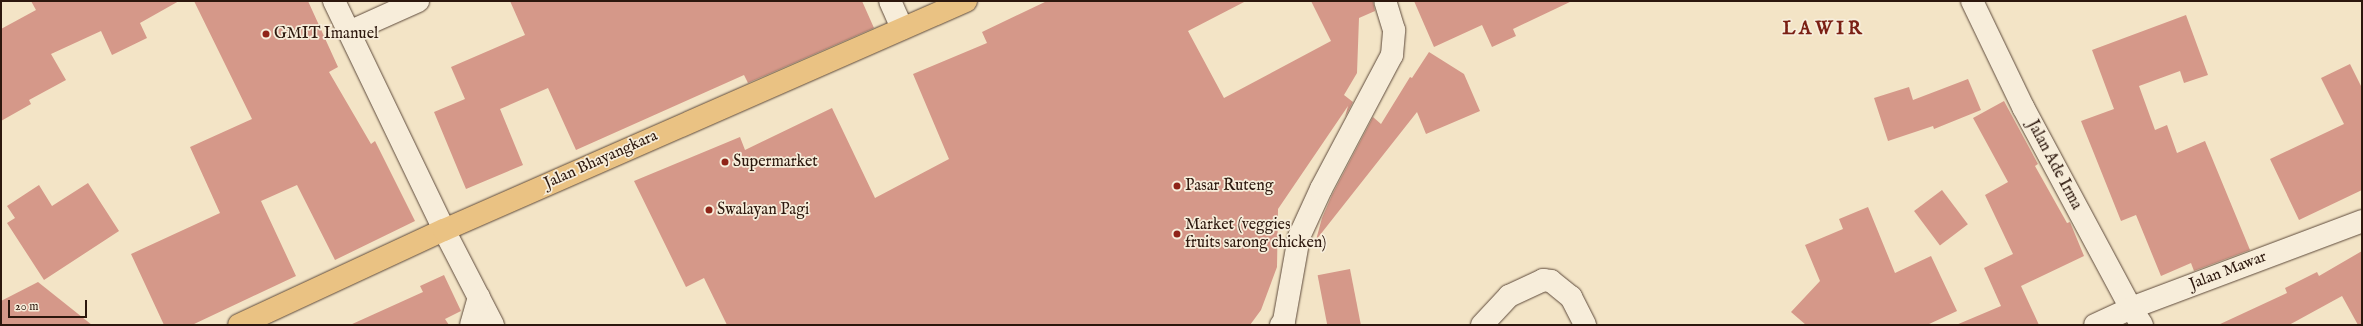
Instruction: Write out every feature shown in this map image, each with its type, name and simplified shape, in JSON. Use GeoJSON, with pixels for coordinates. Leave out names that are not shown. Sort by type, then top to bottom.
{"type":"FeatureCollection","features":[{"type":"Feature","properties":{"kind":"main road","name":"Jalan Bhayangkara"},"geometry":{"type":"LineString","coordinates":[[239,325],[444,230],[966,1]]}},
{"type":"Feature","properties":{"kind":"street"},"geometry":{"type":"LineString","coordinates":[[334,1],[444,230],[493,325]]}},
{"type":"Feature","properties":{"kind":"street"},"geometry":{"type":"LineString","coordinates":[[349,32],[418,1]]}},
{"type":"Feature","properties":{"kind":"street"},"geometry":{"type":"LineString","coordinates":[[890,1],[902,28]]}},
{"type":"Feature","properties":{"kind":"street"},"geometry":{"type":"LineString","coordinates":[[1282,325],[1284,321],[1298,238],[1321,189],[1392,55],[1394,30],[1385,1]]}},
{"type":"Feature","properties":{"kind":"street","name":"Jalan Ade Irma"},"geometry":{"type":"LineString","coordinates":[[1972,1],[2023,107],[2136,316]]}},
{"type":"Feature","properties":{"kind":"street","name":"Jalan Mawar"},"geometry":{"type":"LineString","coordinates":[[2095,325],[2136,316],[2362,221]]}},
{"type":"Feature","properties":{"kind":"street"},"geometry":{"type":"LineString","coordinates":[[1482,325],[1509,296],[1543,280],[1551,281],[1571,297],[1585,325]]}},
{"type":"Feature","properties":{"kind":"street"},"geometry":{"type":"LineString","coordinates":[[471,325],[478,297]]}},
{"type":"Feature","properties":{"kind":"building"},"geometry":{"type":"Polygon","coordinates":[[[31,1],[179,1],[140,23],[147,38],[112,55],[101,31],[51,54],[66,80],[29,100],[31,104],[1,121],[1,29],[36,10],[31,1]]]}},
{"type":"Feature","properties":{"kind":"building"},"geometry":{"type":"Polygon","coordinates":[[[194,1],[308,1],[338,67],[329,72],[371,144],[375,141],[415,221],[335,260],[297,185],[261,201],[296,276],[192,325],[164,325],[131,254],[220,213],[190,147],[252,119],[194,1]]]}},
{"type":"Feature","properties":{"kind":"building"},"geometry":{"type":"Polygon","coordinates":[[[510,1],[862,1],[874,28],[748,83],[744,75],[576,150],[548,88],[500,109],[523,165],[466,189],[434,112],[465,99],[451,67],[525,35],[510,1]]]}},
{"type":"Feature","properties":{"kind":"building"},"geometry":{"type":"Polygon","coordinates":[[[1047,1],[1246,1],[1188,31],[1224,98],[1331,41],[1311,1],[1373,1],[1375,11],[1359,18],[1357,73],[1344,95],[1353,102],[1345,117],[1348,106],[1278,209],[1277,267],[1261,310],[1250,325],[727,325],[704,278],[686,287],[634,181],[740,137],[745,150],[832,108],[875,198],[949,159],[913,74],[987,43],[982,32],[1047,1]]]}},
{"type":"Feature","properties":{"kind":"building"},"geometry":{"type":"Polygon","coordinates":[[[1414,1],[1572,1],[1513,29],[1516,36],[1492,47],[1482,25],[1434,47],[1414,1]]]}},
{"type":"Feature","properties":{"kind":"building"},"geometry":{"type":"Polygon","coordinates":[[[2186,15],[2208,75],[2184,83],[2180,71],[2139,86],[2155,130],[2167,125],[2177,153],[2205,141],[2250,250],[2194,271],[2191,263],[2161,276],[2136,215],[2121,221],[2081,121],[2114,109],[2092,50],[2186,15]]]}},
{"type":"Feature","properties":{"kind":"building"},"geometry":{"type":"Polygon","coordinates":[[[1429,52],[1464,74],[1480,111],[1426,134],[1417,112],[1316,240],[1322,218],[1332,195],[1373,117],[1381,124],[1410,77],[1412,78],[1429,52]]]}},
{"type":"Feature","properties":{"kind":"building"},"geometry":{"type":"Polygon","coordinates":[[[2350,64],[2362,88],[2362,190],[2299,220],[2270,159],[2344,124],[2321,78],[2350,64]]]}},
{"type":"Feature","properties":{"kind":"building"},"geometry":{"type":"Polygon","coordinates":[[[1968,79],[1981,110],[1934,129],[1933,126],[1888,141],[1874,98],[1909,87],[1913,100],[1968,79]]]}},
{"type":"Feature","properties":{"kind":"building"},"geometry":{"type":"Polygon","coordinates":[[[2004,101],[2038,164],[2035,166],[2067,223],[2070,222],[2084,256],[2021,286],[2039,325],[1956,325],[2001,306],[1984,268],[2013,254],[1985,195],[2008,182],[1973,118],[2004,101]]]}},
{"type":"Feature","properties":{"kind":"building"},"geometry":{"type":"Polygon","coordinates":[[[88,183],[119,231],[44,280],[7,223],[15,218],[7,206],[39,185],[52,206],[88,183]]]}},
{"type":"Feature","properties":{"kind":"building"},"geometry":{"type":"Polygon","coordinates":[[[1942,190],[1968,224],[1940,245],[1914,211],[1942,190]]]}},
{"type":"Feature","properties":{"kind":"building"},"geometry":{"type":"Polygon","coordinates":[[[1868,207],[1895,273],[1931,256],[1957,311],[1927,325],[1806,325],[1791,312],[1820,281],[1805,245],[1843,229],[1839,219],[1868,207]]]}},
{"type":"Feature","properties":{"kind":"building"},"geometry":{"type":"Polygon","coordinates":[[[2362,251],[2362,325],[2358,325],[2342,296],[2289,325],[2218,325],[2287,293],[2285,288],[2317,272],[2319,276],[2362,251]]]}},
{"type":"Feature","properties":{"kind":"building"},"geometry":{"type":"Polygon","coordinates":[[[1350,269],[1361,325],[1327,325],[1318,275],[1350,269]]]}},
{"type":"Feature","properties":{"kind":"building"},"geometry":{"type":"Polygon","coordinates":[[[444,275],[461,311],[445,319],[449,325],[350,325],[423,292],[420,286],[444,275]]]}},
{"type":"Feature","properties":{"kind":"building"},"geometry":{"type":"Polygon","coordinates":[[[38,282],[92,325],[1,325],[1,301],[38,282]]]}},
{"type":"Feature","properties":{"kind":"place","name":"GMIT Imanuel"},"geometry":{"type":"Point","coordinates":[266,34]}},
{"type":"Feature","properties":{"kind":"place","name":"Supermarket"},"geometry":{"type":"Point","coordinates":[725,162]}},
{"type":"Feature","properties":{"kind":"place","name":"Pasar Ruteng"},"geometry":{"type":"Point","coordinates":[1177,186]}},
{"type":"Feature","properties":{"kind":"place","name":"Swalayan Pagi"},"geometry":{"type":"Point","coordinates":[709,210]}},
{"type":"Feature","properties":{"kind":"place","name":"Market (veggies fruits sarong chicken)"},"geometry":{"type":"Point","coordinates":[1177,234]}},
{"type":"Feature","properties":{"kind":"district","name":"L A W I R"},"geometry":{"type":"Point","coordinates":[1822,30]}}]}
